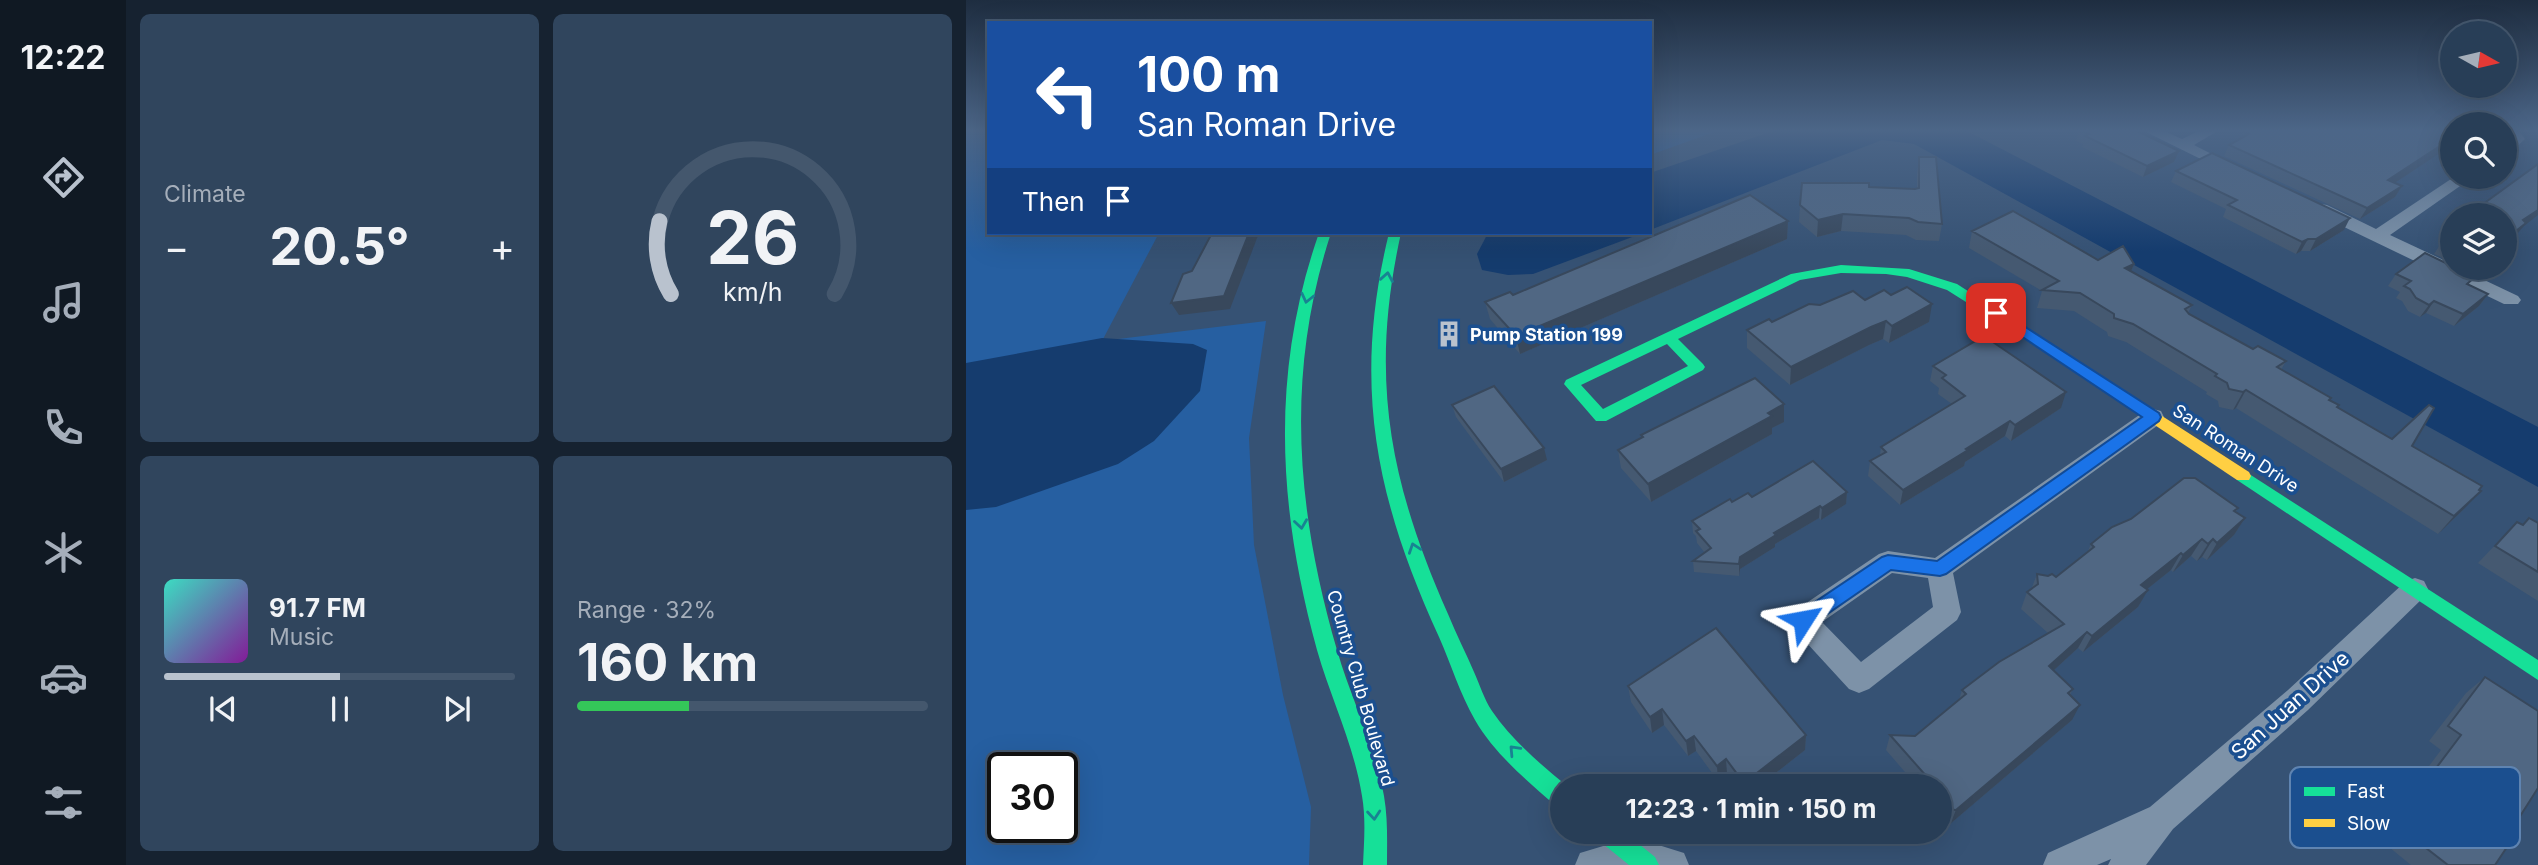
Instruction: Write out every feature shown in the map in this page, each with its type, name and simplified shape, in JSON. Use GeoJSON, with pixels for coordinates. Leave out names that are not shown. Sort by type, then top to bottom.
{"type":"FeatureCollection","features":[{"type":"Feature","properties":{"kind":"street"},"geometry":{"type":"LineString","coordinates":[[2237,170],[2253,178]]}},
{"type":"Feature","properties":{"kind":"street"},"geometry":{"type":"LineString","coordinates":[[2377,236],[2447,189]]}},
{"type":"Feature","properties":{"kind":"street"},"geometry":{"type":"LineString","coordinates":[[2300,199],[2511,300]]}},
{"type":"Feature","properties":{"kind":"street","name":"Country Club Boulevard"},"geometry":{"type":"LineString","coordinates":[[1324,235],[1297,344],[1294,471],[1304,546],[1323,635],[1371,788],[1375,865]]}},
{"type":"Feature","properties":{"kind":"street"},"geometry":{"type":"LineString","coordinates":[[1395,235],[1378,327],[1378,391],[1386,453],[1406,524],[1438,619],[1487,720],[1550,787]]}},
{"type":"Feature","properties":{"kind":"street","name":"San Roman Drive"},"geometry":{"type":"LineString","coordinates":[[1669,338],[1698,367],[1601,417],[1571,384],[1796,277],[1818,271],[1863,267],[1909,272],[1933,278],[1973,298],[2538,671]]}},
{"type":"Feature","properties":{"kind":"street"},"geometry":{"type":"LineString","coordinates":[[1940,569],[1947,611],[1859,680],[1803,620],[1888,562],[1940,569],[2154,417]]}},
{"type":"Feature","properties":{"kind":"street","name":"San Juan Drive"},"geometry":{"type":"LineString","coordinates":[[2124,865],[2162,818],[2298,700],[2415,589]]}},
{"type":"Feature","properties":{"kind":"street","name":"San Juan Drive"},"geometry":{"type":"LineString","coordinates":[[2060,865],[2162,818]]}},
{"type":"Feature","properties":{"kind":"street"},"geometry":{"type":"LineString","coordinates":[[1621,844],[1640,860]]}},
{"type":"Feature","properties":{"kind":"street"},"geometry":{"type":"LineString","coordinates":[[1592,865],[1640,860],[1672,865]]}},
{"type":"Feature","properties":{"kind":"shaded area"},"geometry":{"type":"Polygon","coordinates":[[[966,170],[987,170],[987,235],[1158,235],[1102,341],[1266,321],[1249,438],[1254,545],[1283,695],[1311,807],[1309,865],[966,865],[966,170]]]}},
{"type":"Feature","properties":{"kind":"shaded area"},"geometry":{"type":"Polygon","coordinates":[[[1658,170],[1804,170],[1652,229],[1652,172],[1658,170]]]}},
{"type":"Feature","properties":{"kind":"shaded area"},"geometry":{"type":"Polygon","coordinates":[[[1962,170],[2043,170],[2538,427],[2538,487],[1962,170]]]}},
{"type":"Feature","properties":{"kind":"shaded area"},"geometry":{"type":"Polygon","coordinates":[[[1487,235],[1638,235],[1533,274],[1508,275],[1482,270],[1477,254],[1487,235]]]}},
{"type":"Feature","properties":{"kind":"shaded area"},"geometry":{"type":"Polygon","coordinates":[[[1102,338],[1193,344],[1207,350],[1200,391],[1154,441],[1118,464],[996,507],[966,510],[966,363],[1102,338]]]}},
{"type":"Feature","properties":{"kind":"building"},"geometry":{"type":"Polygon","coordinates":[[[1919,170],[1937,170],[1942,224],[1918,222],[1909,218],[1843,214],[1818,220],[1800,205],[1802,183],[1869,183],[1869,187],[1919,188],[1919,170]]]}},
{"type":"Feature","properties":{"kind":"building"},"geometry":{"type":"Polygon","coordinates":[[[2249,170],[2350,218],[2316,239],[2302,242],[2228,205],[2237,200],[2176,171],[2249,170]]]}},
{"type":"Feature","properties":{"kind":"building"},"geometry":{"type":"Polygon","coordinates":[[[2285,170],[2403,170],[2388,180],[2402,186],[2367,208],[2285,170]]]}},
{"type":"Feature","properties":{"kind":"building"},"geometry":{"type":"Polygon","coordinates":[[[2529,170],[2538,170],[2538,210],[2523,220],[2526,223],[2517,230],[2517,203],[2484,203],[2504,189],[2517,189],[2517,179],[2529,170]]]}},
{"type":"Feature","properties":{"kind":"building"},"geometry":{"type":"Polygon","coordinates":[[[1750,195],[1788,221],[1516,336],[1485,302],[1510,292],[1513,295],[1750,195]]]}},
{"type":"Feature","properties":{"kind":"building"},"geometry":{"type":"Polygon","coordinates":[[[2013,211],[2098,260],[2123,246],[2134,264],[2125,268],[2192,305],[2185,309],[2189,314],[2253,349],[2258,346],[2286,361],[2277,367],[2331,398],[2329,400],[2339,405],[2337,407],[2392,439],[2429,405],[2434,408],[2412,446],[2482,486],[2479,490],[2481,491],[2454,516],[2246,390],[2243,392],[2229,389],[2227,383],[2215,376],[2217,374],[2133,324],[2114,318],[2114,314],[2080,293],[2042,290],[2059,281],[1972,231],[2013,211]]]}},
{"type":"Feature","properties":{"kind":"building"},"geometry":{"type":"Polygon","coordinates":[[[1211,235],[1248,235],[1224,296],[1171,303],[1183,274],[1192,271],[1211,235]]]}},
{"type":"Feature","properties":{"kind":"building"},"geometry":{"type":"Polygon","coordinates":[[[2425,253],[2440,260],[2440,280],[2472,280],[2467,284],[2488,294],[2463,314],[2434,301],[2429,305],[2416,298],[2410,289],[2404,286],[2411,281],[2396,274],[2425,253]]]}},
{"type":"Feature","properties":{"kind":"building"},"geometry":{"type":"Polygon","coordinates":[[[1907,287],[1932,304],[1892,326],[1886,321],[1871,327],[1791,367],[1747,330],[1769,319],[1772,322],[1809,304],[1820,305],[1853,291],[1865,300],[1884,290],[1891,295],[1907,287]]]}},
{"type":"Feature","properties":{"kind":"building"},"geometry":{"type":"Polygon","coordinates":[[[1984,336],[2066,392],[2015,425],[2010,421],[1903,490],[1870,461],[1886,452],[1881,447],[1965,396],[1942,378],[1946,375],[1933,366],[1984,336]]]}},
{"type":"Feature","properties":{"kind":"building"},"geometry":{"type":"Polygon","coordinates":[[[1755,378],[1784,404],[1768,413],[1772,416],[1648,484],[1618,450],[1643,437],[1641,435],[1755,378]]]}},
{"type":"Feature","properties":{"kind":"building"},"geometry":{"type":"Polygon","coordinates":[[[1494,386],[1544,448],[1501,469],[1452,405],[1494,386]]]}},
{"type":"Feature","properties":{"kind":"building"},"geometry":{"type":"Polygon","coordinates":[[[1813,461],[1847,492],[1774,533],[1776,535],[1740,557],[1739,564],[1693,561],[1711,548],[1696,531],[1700,529],[1692,521],[1730,499],[1732,502],[1748,493],[1752,497],[1813,461]]]}},
{"type":"Feature","properties":{"kind":"building"},"geometry":{"type":"Polygon","coordinates":[[[2184,478],[2195,478],[2238,508],[2234,511],[2245,518],[2217,543],[2213,539],[2208,544],[2202,539],[2183,555],[2181,553],[2141,585],[2148,590],[2092,636],[2087,632],[2049,666],[2073,689],[2068,693],[2080,705],[1956,810],[1952,810],[1952,774],[1924,774],[1890,735],[1915,736],[1966,694],[1962,690],[1999,662],[2064,624],[2027,592],[2038,584],[2037,574],[2052,574],[2056,577],[2094,547],[2091,544],[2112,527],[2131,519],[2184,478]]]}},
{"type":"Feature","properties":{"kind":"building"},"geometry":{"type":"Polygon","coordinates":[[[2529,518],[2538,523],[2538,572],[2495,546],[2517,522],[2523,525],[2529,518]]]}},
{"type":"Feature","properties":{"kind":"building"},"geometry":{"type":"Polygon","coordinates":[[[1716,628],[1806,735],[1756,774],[1737,774],[1726,759],[1717,766],[1694,736],[1686,741],[1662,709],[1650,717],[1628,686],[1716,628]]]}},
{"type":"Feature","properties":{"kind":"building"},"geometry":{"type":"Polygon","coordinates":[[[2485,677],[2538,711],[2538,788],[2520,816],[2520,767],[2437,767],[2461,735],[2448,726],[2485,677]]]}},
{"type":"Feature","properties":{"kind":"building"},"geometry":{"type":"Polygon","coordinates":[[[2426,848],[2506,848],[2495,865],[2448,865],[2426,848]]]}},
{"type":"Feature","properties":{"kind":"traffic: fast"},"geometry":{"type":"LineString","coordinates":[[1324,235],[1304,305],[1294,370],[1292,410],[1296,491],[1301,532],[1317,611],[1327,650],[1359,740],[1369,777],[1375,813],[1375,865]]}},
{"type":"Feature","properties":{"kind":"traffic: fast"},"geometry":{"type":"LineString","coordinates":[[1395,235],[1382,301],[1377,370],[1379,408],[1392,484],[1429,594],[1483,715],[1514,752],[1550,786]]}},
{"type":"Feature","properties":{"kind":"traffic: fast"},"geometry":{"type":"LineString","coordinates":[[1669,338],[1698,367],[1601,417],[1571,384],[1796,277],[1841,269],[1909,273],[1952,287],[2055,352]]}},
{"type":"Feature","properties":{"kind":"traffic: fast"},"geometry":{"type":"LineString","coordinates":[[2243,476],[2538,671]]}},
{"type":"Feature","properties":{"kind":"traffic: fast"},"geometry":{"type":"LineString","coordinates":[[1621,844],[1647,865]]}},
{"type":"Feature","properties":{"kind":"traffic: slow"},"geometry":{"type":"LineString","coordinates":[[2055,352],[2243,476]]}},
{"type":"Feature","properties":{"kind":"place","name":"Pump Station 199"},"geometry":{"type":"Point","coordinates":[1449,334]}},
{"type":"Feature","properties":{"kind":"route"},"geometry":{"type":"LineString","coordinates":[[1803,620],[1888,562],[1940,569],[2154,417],[1996,313]]}}]}
